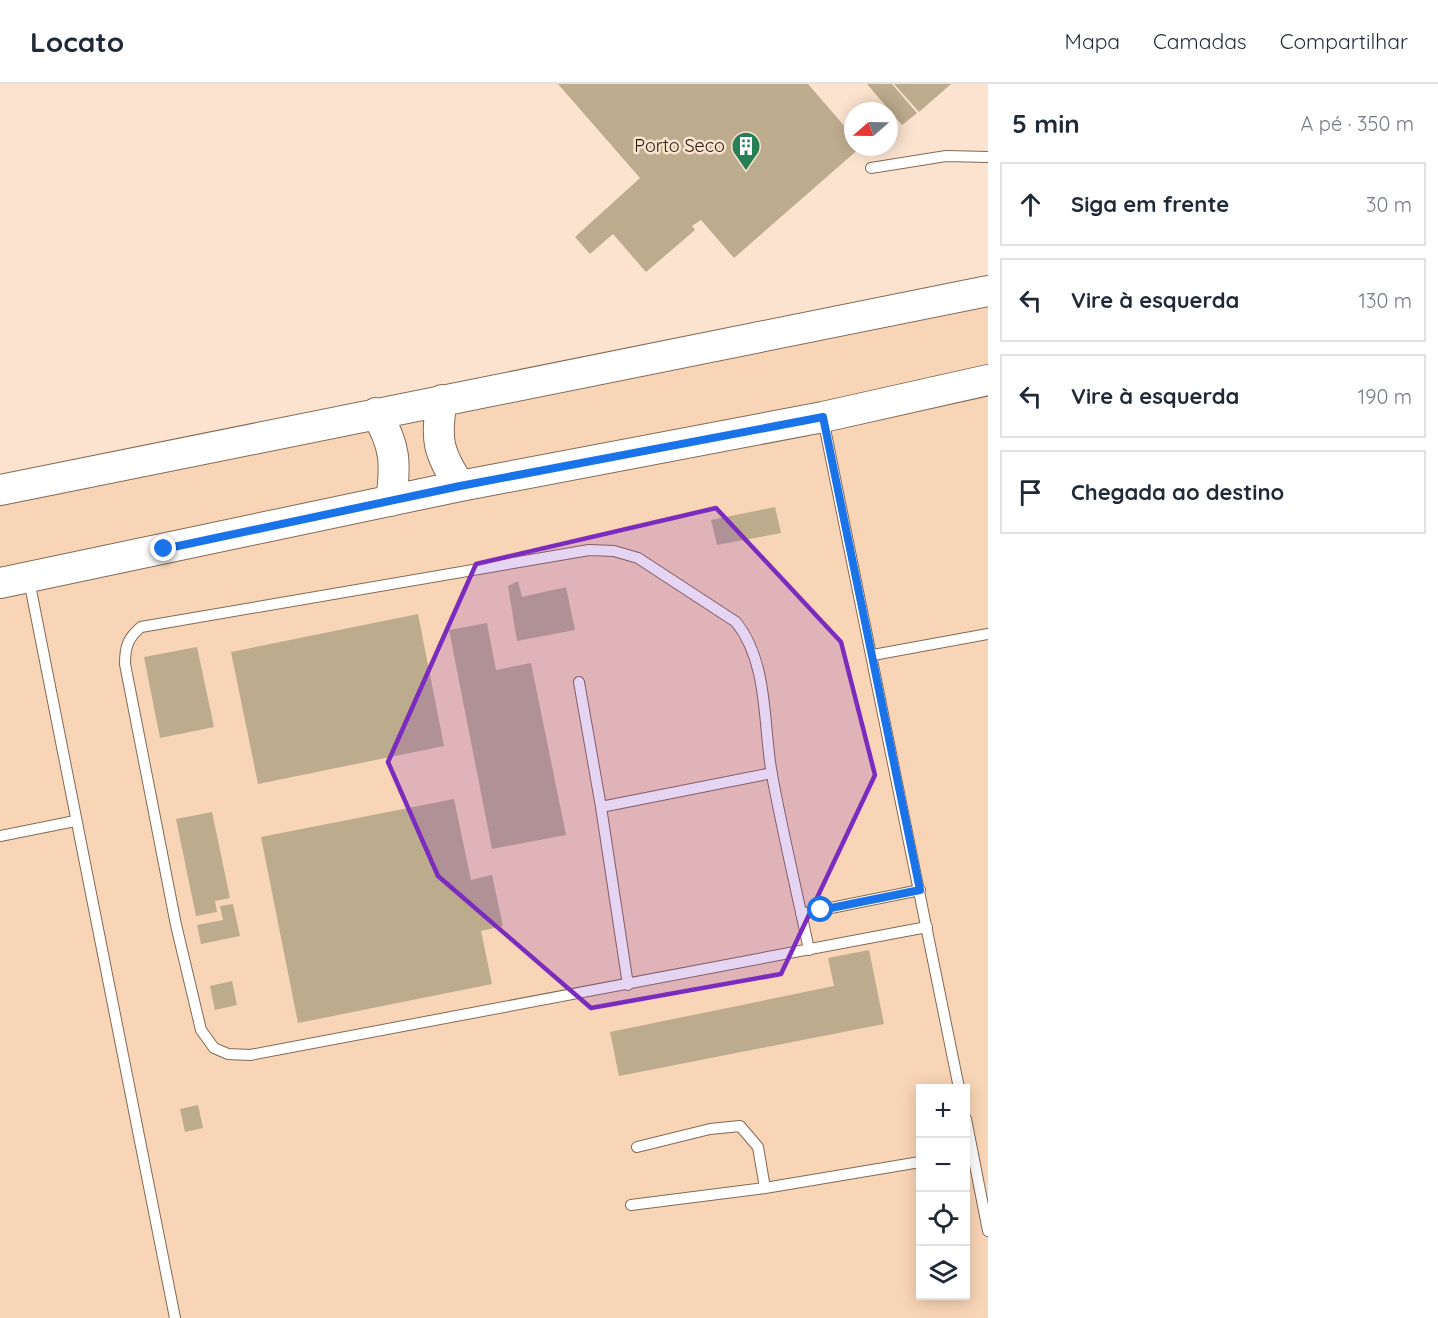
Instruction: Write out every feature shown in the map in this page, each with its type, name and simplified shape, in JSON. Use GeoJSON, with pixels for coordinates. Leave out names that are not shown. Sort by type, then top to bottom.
{"type":"FeatureCollection","features":[{"type":"Feature","properties":{"kind":"main road"},"geometry":{"type":"LineString","coordinates":[[0,490],[988,291]]}},
{"type":"Feature","properties":{"kind":"main road"},"geometry":{"type":"LineString","coordinates":[[14,580],[460,486],[823,417],[988,380]]}},
{"type":"Feature","properties":{"kind":"main road"},"geometry":{"type":"LineString","coordinates":[[442,400],[437,426],[438,448],[460,486]]}},
{"type":"Feature","properties":{"kind":"main road"},"geometry":{"type":"LineString","coordinates":[[376,413],[386,430],[395,454],[391,501]]}},
{"type":"Feature","properties":{"kind":"lane"},"geometry":{"type":"LineString","coordinates":[[871,168],[946,156],[988,157]]}},
{"type":"Feature","properties":{"kind":"lane"},"geometry":{"type":"LineString","coordinates":[[823,417],[958,1084]]}},
{"type":"Feature","properties":{"kind":"lane"},"geometry":{"type":"LineString","coordinates":[[809,950],[772,773],[756,659],[748,637],[736,622],[638,558],[614,550],[589,550],[141,627],[130,636],[125,649],[125,664],[176,925],[201,1030],[214,1048],[228,1054],[250,1055],[628,986],[927,927]]}},
{"type":"Feature","properties":{"kind":"lane"},"geometry":{"type":"LineString","coordinates":[[14,580],[75,821],[175,1318]]}},
{"type":"Feature","properties":{"kind":"lane"},"geometry":{"type":"LineString","coordinates":[[873,655],[988,634]]}},
{"type":"Feature","properties":{"kind":"lane"},"geometry":{"type":"LineString","coordinates":[[579,682],[601,807],[628,986]]}},
{"type":"Feature","properties":{"kind":"lane"},"geometry":{"type":"LineString","coordinates":[[601,807],[772,773]]}},
{"type":"Feature","properties":{"kind":"lane"},"geometry":{"type":"LineString","coordinates":[[0,836],[75,821]]}},
{"type":"Feature","properties":{"kind":"lane"},"geometry":{"type":"LineString","coordinates":[[801,914],[920,890]]}},
{"type":"Feature","properties":{"kind":"lane"},"geometry":{"type":"LineString","coordinates":[[637,1147],[710,1128],[740,1126],[758,1147],[765,1188]]}},
{"type":"Feature","properties":{"kind":"lane"},"geometry":{"type":"LineString","coordinates":[[970,1158],[988,1231]]}},
{"type":"Feature","properties":{"kind":"lane"},"geometry":{"type":"LineString","coordinates":[[631,1205],[765,1188],[916,1163]]}},
{"type":"Feature","properties":{"kind":"highlighted area"},"geometry":{"type":"Polygon","coordinates":[[[716,508],[841,642],[875,775],[781,974],[591,1008],[438,876],[388,762],[476,564],[716,508]]]}},
{"type":"Feature","properties":{"kind":"shaded area"},"geometry":{"type":"Polygon","coordinates":[[[988,304],[988,1318],[0,1318],[0,500],[988,304]]]}},
{"type":"Feature","properties":{"kind":"building","name":"Porto Seco"},"geometry":{"type":"Polygon","coordinates":[[[558,84],[808,84],[844,126],[844,156],[851,156],[734,258],[701,220],[692,226],[695,230],[646,272],[613,234],[590,254],[575,237],[640,178],[558,84]]]}},
{"type":"Feature","properties":{"kind":"building"},"geometry":{"type":"Polygon","coordinates":[[[867,84],[892,84],[917,113],[902,125],[898,120],[898,102],[882,102],[867,84]]]}},
{"type":"Feature","properties":{"kind":"building"},"geometry":{"type":"Polygon","coordinates":[[[894,84],[951,84],[919,112],[894,84]]]}},
{"type":"Feature","properties":{"kind":"building"},"geometry":{"type":"Polygon","coordinates":[[[775,507],[781,533],[717,545],[711,520],[775,507]]]}},
{"type":"Feature","properties":{"kind":"building"},"geometry":{"type":"Polygon","coordinates":[[[518,581],[522,597],[566,587],[575,630],[517,641],[508,586],[518,581]]]}},
{"type":"Feature","properties":{"kind":"building"},"geometry":{"type":"Polygon","coordinates":[[[418,614],[444,746],[258,784],[231,652],[418,614]]]}},
{"type":"Feature","properties":{"kind":"building"},"geometry":{"type":"Polygon","coordinates":[[[487,623],[496,670],[531,663],[566,835],[492,849],[449,630],[487,623]]]}},
{"type":"Feature","properties":{"kind":"building"},"geometry":{"type":"Polygon","coordinates":[[[197,647],[214,727],[160,738],[144,657],[197,647]]]}},
{"type":"Feature","properties":{"kind":"building"},"geometry":{"type":"Polygon","coordinates":[[[454,799],[471,880],[492,875],[503,926],[481,931],[492,984],[298,1023],[261,837],[454,799]]]}},
{"type":"Feature","properties":{"kind":"building"},"geometry":{"type":"Polygon","coordinates":[[[212,812],[230,898],[215,901],[217,912],[196,916],[176,819],[212,812]]]}},
{"type":"Feature","properties":{"kind":"building"},"geometry":{"type":"Polygon","coordinates":[[[233,904],[240,936],[201,944],[197,925],[223,920],[220,906],[233,904]]]}},
{"type":"Feature","properties":{"kind":"building"},"geometry":{"type":"Polygon","coordinates":[[[869,950],[884,1024],[619,1076],[610,1032],[834,986],[828,958],[869,950]]]}},
{"type":"Feature","properties":{"kind":"building"},"geometry":{"type":"Polygon","coordinates":[[[232,981],[237,1005],[215,1010],[210,986],[232,981]]]}},
{"type":"Feature","properties":{"kind":"building"},"geometry":{"type":"Polygon","coordinates":[[[198,1105],[203,1128],[185,1132],[180,1109],[198,1105]]]}},
{"type":"Feature","properties":{"kind":"place","name":"Porto Seco"},"geometry":{"type":"Point","coordinates":[746,172]}},
{"type":"Feature","properties":{"kind":"route"},"geometry":{"type":"LineString","coordinates":[[164,549],[460,486],[823,417],[920,890],[821,910]]}}]}
